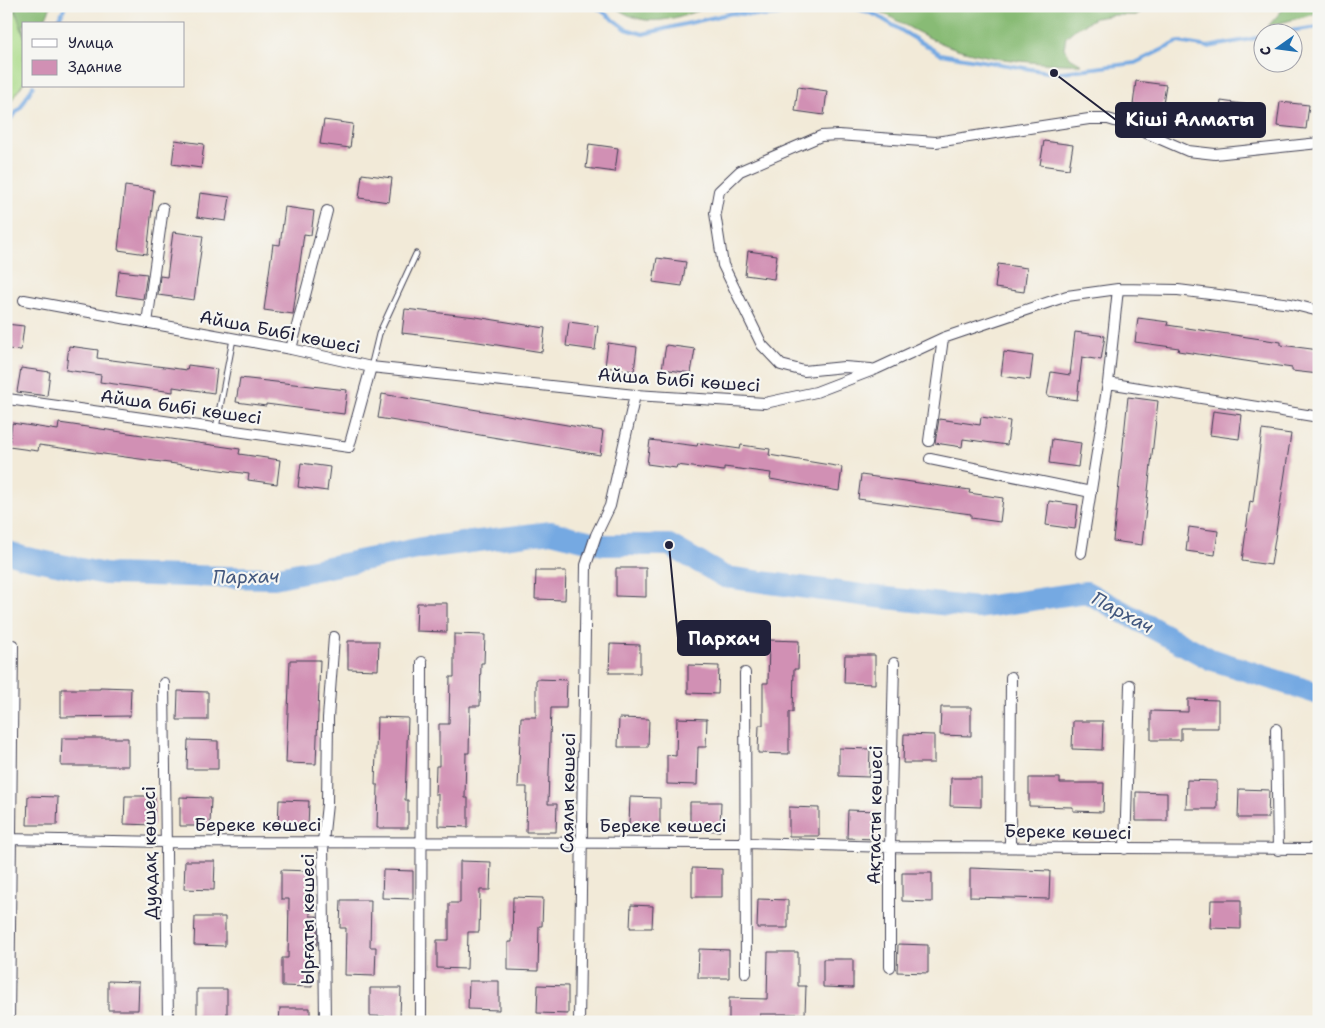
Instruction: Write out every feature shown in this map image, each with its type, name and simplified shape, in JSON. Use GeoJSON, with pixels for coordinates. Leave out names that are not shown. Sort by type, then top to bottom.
{"type":"FeatureCollection","features":[{"type":"Feature","properties":{"kind":"street"},"geometry":{"type":"LineString","coordinates":[[876,369],[844,367],[804,371],[781,365],[762,345],[723,265],[715,213],[720,191],[740,172],[821,136],[838,135],[936,142],[1089,119],[1108,119],[1128,124],[1188,151],[1215,154],[1319,143]]}},
{"type":"Feature","properties":{"kind":"street"},"geometry":{"type":"LineString","coordinates":[[146,323],[163,208]]}},
{"type":"Feature","properties":{"kind":"street"},"geometry":{"type":"LineString","coordinates":[[291,350],[326,211]]}},
{"type":"Feature","properties":{"kind":"street"},"geometry":{"type":"LineString","coordinates":[[1082,553],[1108,383],[1118,289]]}},
{"type":"Feature","properties":{"kind":"street","name":"Айша Бибі көшесі"},"geometry":{"type":"LineString","coordinates":[[24,300],[291,350],[371,367],[636,395],[765,403],[816,392],[876,369],[943,338],[1067,296],[1118,289],[1178,290],[1291,304],[1319,311]]}},
{"type":"Feature","properties":{"kind":"street"},"geometry":{"type":"LineString","coordinates":[[929,441],[943,338]]}},
{"type":"Feature","properties":{"kind":"street","name":"Айша бибі көшесі"},"geometry":{"type":"LineString","coordinates":[[8,399],[349,447],[371,367]]}},
{"type":"Feature","properties":{"kind":"street"},"geometry":{"type":"LineString","coordinates":[[1108,383],[1319,417]]}},
{"type":"Feature","properties":{"kind":"street","name":"Саялы көшесі"},"geometry":{"type":"LineString","coordinates":[[579,1022],[586,565],[596,535],[610,506],[636,395]]}},
{"type":"Feature","properties":{"kind":"street"},"geometry":{"type":"LineString","coordinates":[[930,460],[1091,492]]}},
{"type":"Feature","properties":{"kind":"street","name":"Ырғаты көшесі"},"geometry":{"type":"LineString","coordinates":[[324,1022],[323,842],[327,804],[328,718],[334,637]]}},
{"type":"Feature","properties":{"kind":"street"},"geometry":{"type":"LineString","coordinates":[[9,1022],[12,645]]}},
{"type":"Feature","properties":{"kind":"street"},"geometry":{"type":"LineString","coordinates":[[421,1016],[422,662]]}},
{"type":"Feature","properties":{"kind":"street","name":"Ақтасты көшесі"},"geometry":{"type":"LineString","coordinates":[[890,967],[890,847],[894,663]]}},
{"type":"Feature","properties":{"kind":"street"},"geometry":{"type":"LineString","coordinates":[[745,673],[746,972]]}},
{"type":"Feature","properties":{"kind":"street"},"geometry":{"type":"LineString","coordinates":[[1010,846],[1011,677]]}},
{"type":"Feature","properties":{"kind":"street","name":"Дуадақ көшесі"},"geometry":{"type":"LineString","coordinates":[[164,683],[168,1022]]}},
{"type":"Feature","properties":{"kind":"street"},"geometry":{"type":"LineString","coordinates":[[1125,849],[1130,685]]}},
{"type":"Feature","properties":{"kind":"street"},"geometry":{"type":"LineString","coordinates":[[1276,729],[1278,850]]}},
{"type":"Feature","properties":{"kind":"street","name":"Береке көшесі"},"geometry":{"type":"LineString","coordinates":[[9,839],[166,842],[421,841],[747,843],[890,847],[1010,846],[1125,849],[1319,849]]}},
{"type":"Feature","properties":{"kind":"lane"},"geometry":{"type":"LineString","coordinates":[[371,367],[379,334],[416,254]]}},
{"type":"Feature","properties":{"kind":"lane"},"geometry":{"type":"LineString","coordinates":[[216,429],[233,339]]}},
{"type":"Feature","properties":{"kind":"green space"},"geometry":{"type":"Polygon","coordinates":[[[6,6],[14,6],[22,30],[22,85],[6,109],[6,6]]]}},
{"type":"Feature","properties":{"kind":"green space"},"geometry":{"type":"Polygon","coordinates":[[[14,6],[51,6],[44,22],[22,22],[22,30],[14,6]]]}},
{"type":"Feature","properties":{"kind":"green space"},"geometry":{"type":"Polygon","coordinates":[[[613,6],[715,6],[675,18],[651,21],[626,14],[613,6]]]}},
{"type":"Feature","properties":{"kind":"green space"},"geometry":{"type":"Polygon","coordinates":[[[872,6],[1151,6],[1136,15],[1115,15],[1095,18],[1074,30],[1066,37],[1064,48],[1070,57],[1082,64],[1068,64],[1003,59],[957,49],[924,35],[872,6]]]}},
{"type":"Feature","properties":{"kind":"green space"},"geometry":{"type":"Polygon","coordinates":[[[1286,6],[1319,6],[1319,13],[1284,22],[1272,22],[1286,6]]]}},
{"type":"Feature","properties":{"kind":"building"},"geometry":{"type":"Polygon","coordinates":[[[1136,81],[1166,85],[1162,109],[1133,105],[1136,81]]]}},
{"type":"Feature","properties":{"kind":"building"},"geometry":{"type":"Polygon","coordinates":[[[798,87],[827,91],[824,115],[795,111],[798,87]]]}},
{"type":"Feature","properties":{"kind":"building"},"geometry":{"type":"Polygon","coordinates":[[[1221,101],[1250,105],[1247,129],[1218,125],[1221,101]]]}},
{"type":"Feature","properties":{"kind":"building"},"geometry":{"type":"Polygon","coordinates":[[[1280,102],[1309,105],[1306,129],[1277,126],[1280,102]]]}},
{"type":"Feature","properties":{"kind":"building"},"geometry":{"type":"Polygon","coordinates":[[[324,120],[353,124],[350,148],[320,144],[324,120]]]}},
{"type":"Feature","properties":{"kind":"building"},"geometry":{"type":"Polygon","coordinates":[[[175,140],[204,144],[201,168],[172,164],[175,140]]]}},
{"type":"Feature","properties":{"kind":"building"},"geometry":{"type":"Polygon","coordinates":[[[1044,141],[1073,145],[1069,169],[1040,165],[1044,141]]]}},
{"type":"Feature","properties":{"kind":"building"},"geometry":{"type":"Polygon","coordinates":[[[589,144],[618,148],[615,172],[586,168],[589,144]]]}},
{"type":"Feature","properties":{"kind":"building"},"geometry":{"type":"Polygon","coordinates":[[[362,174],[392,178],[389,202],[359,198],[362,174]]]}},
{"type":"Feature","properties":{"kind":"building"},"geometry":{"type":"Polygon","coordinates":[[[125,186],[154,190],[147,254],[118,250],[125,186]]]}},
{"type":"Feature","properties":{"kind":"building"},"geometry":{"type":"Polygon","coordinates":[[[200,193],[230,197],[226,221],[197,217],[200,193]]]}},
{"type":"Feature","properties":{"kind":"building"},"geometry":{"type":"Polygon","coordinates":[[[285,207],[314,211],[311,235],[304,234],[293,314],[264,310],[273,244],[280,245],[285,207]]]}},
{"type":"Feature","properties":{"kind":"building"},"geometry":{"type":"Polygon","coordinates":[[[173,232],[203,236],[194,300],[158,295],[160,276],[167,277],[173,232]]]}},
{"type":"Feature","properties":{"kind":"building"},"geometry":{"type":"Polygon","coordinates":[[[748,251],[777,255],[774,279],[745,275],[748,251]]]}},
{"type":"Feature","properties":{"kind":"building"},"geometry":{"type":"Polygon","coordinates":[[[657,258],[686,262],[682,286],[653,282],[657,258]]]}},
{"type":"Feature","properties":{"kind":"building"},"geometry":{"type":"Polygon","coordinates":[[[998,264],[1027,268],[1024,292],[995,288],[998,264]]]}},
{"type":"Feature","properties":{"kind":"building"},"geometry":{"type":"Polygon","coordinates":[[[119,271],[147,274],[143,299],[116,295],[119,271]]]}},
{"type":"Feature","properties":{"kind":"building"},"geometry":{"type":"Polygon","coordinates":[[[405,309],[476,317],[545,328],[542,352],[402,333],[405,309]]]}},
{"type":"Feature","properties":{"kind":"building"},"geometry":{"type":"Polygon","coordinates":[[[1138,318],[1168,322],[1167,325],[1281,342],[1281,345],[1319,350],[1319,374],[1292,371],[1292,368],[1178,351],[1179,348],[1135,342],[1138,318]]]}},
{"type":"Feature","properties":{"kind":"building"},"geometry":{"type":"Polygon","coordinates":[[[569,322],[598,326],[595,350],[566,346],[569,322]]]}},
{"type":"Feature","properties":{"kind":"building"},"geometry":{"type":"Polygon","coordinates":[[[6,324],[24,326],[21,350],[6,349],[6,324]]]}},
{"type":"Feature","properties":{"kind":"building"},"geometry":{"type":"Polygon","coordinates":[[[1075,332],[1105,336],[1101,360],[1082,357],[1077,400],[1047,396],[1051,372],[1070,375],[1075,332]]]}},
{"type":"Feature","properties":{"kind":"building"},"geometry":{"type":"Polygon","coordinates":[[[608,343],[637,347],[634,371],[605,367],[608,343]]]}},
{"type":"Feature","properties":{"kind":"building"},"geometry":{"type":"Polygon","coordinates":[[[666,345],[695,349],[691,373],[662,369],[666,345]]]}},
{"type":"Feature","properties":{"kind":"building"},"geometry":{"type":"Polygon","coordinates":[[[69,346],[98,350],[97,358],[187,370],[188,365],[217,369],[214,393],[173,387],[173,392],[100,382],[101,375],[66,370],[69,346]]]}},
{"type":"Feature","properties":{"kind":"building"},"geometry":{"type":"Polygon","coordinates":[[[1004,352],[1033,356],[1030,380],[1001,376],[1004,352]]]}},
{"type":"Feature","properties":{"kind":"building"},"geometry":{"type":"Polygon","coordinates":[[[21,368],[50,372],[47,396],[17,392],[21,368]]]}},
{"type":"Feature","properties":{"kind":"building"},"geometry":{"type":"Polygon","coordinates":[[[240,378],[347,390],[344,414],[236,402],[240,378]]]}},
{"type":"Feature","properties":{"kind":"building"},"geometry":{"type":"Polygon","coordinates":[[[382,394],[603,431],[600,455],[378,418],[382,394]]]}},
{"type":"Feature","properties":{"kind":"building"},"geometry":{"type":"Polygon","coordinates":[[[1128,397],[1158,401],[1142,545],[1113,541],[1128,397]]]}},
{"type":"Feature","properties":{"kind":"building"},"geometry":{"type":"Polygon","coordinates":[[[1213,411],[1242,415],[1239,439],[1210,435],[1213,411]]]}},
{"type":"Feature","properties":{"kind":"building"},"geometry":{"type":"Polygon","coordinates":[[[981,417],[1010,421],[1007,445],[963,439],[962,447],[935,443],[939,419],[980,425],[981,417]]]}},
{"type":"Feature","properties":{"kind":"building"},"geometry":{"type":"Polygon","coordinates":[[[12,423],[58,430],[59,423],[240,449],[239,454],[280,460],[277,484],[248,480],[249,474],[39,445],[38,451],[9,447],[12,423]]]}},
{"type":"Feature","properties":{"kind":"building"},"geometry":{"type":"Polygon","coordinates":[[[1262,430],[1291,434],[1271,565],[1242,561],[1250,501],[1253,502],[1262,430]]]}},
{"type":"Feature","properties":{"kind":"building"},"geometry":{"type":"Polygon","coordinates":[[[1052,439],[1081,443],[1078,467],[1049,463],[1052,439]]]}},
{"type":"Feature","properties":{"kind":"building"},"geometry":{"type":"Polygon","coordinates":[[[650,440],[697,446],[698,443],[740,449],[741,445],[770,449],[769,455],[842,467],[839,491],[770,479],[771,473],[724,467],[724,471],[677,465],[676,468],[647,464],[650,440]]]}},
{"type":"Feature","properties":{"kind":"building"},"geometry":{"type":"Polygon","coordinates":[[[301,463],[330,467],[327,491],[298,487],[301,463]]]}},
{"type":"Feature","properties":{"kind":"building"},"geometry":{"type":"Polygon","coordinates":[[[861,475],[970,490],[969,493],[1003,498],[1000,522],[971,518],[971,514],[858,499],[861,475]]]}},
{"type":"Feature","properties":{"kind":"building"},"geometry":{"type":"Polygon","coordinates":[[[1049,501],[1078,505],[1075,529],[1046,525],[1049,501]]]}},
{"type":"Feature","properties":{"kind":"building"},"geometry":{"type":"Polygon","coordinates":[[[1189,527],[1218,531],[1215,555],[1186,551],[1189,527]]]}},
{"type":"Feature","properties":{"kind":"building"},"geometry":{"type":"Polygon","coordinates":[[[616,568],[646,568],[646,597],[616,596],[616,568]]]}},
{"type":"Feature","properties":{"kind":"building"},"geometry":{"type":"Polygon","coordinates":[[[536,571],[566,571],[565,600],[535,599],[536,571]]]}},
{"type":"Feature","properties":{"kind":"building"},"geometry":{"type":"Polygon","coordinates":[[[417,603],[447,603],[447,632],[416,631],[417,603]]]}},
{"type":"Feature","properties":{"kind":"building"},"geometry":{"type":"Polygon","coordinates":[[[454,634],[485,635],[484,663],[481,663],[480,706],[470,706],[469,753],[466,753],[465,798],[468,798],[468,827],[438,826],[438,794],[435,794],[436,766],[439,766],[439,724],[449,724],[450,677],[454,677],[454,634]]]}},
{"type":"Feature","properties":{"kind":"building"},"geometry":{"type":"Polygon","coordinates":[[[769,640],[799,641],[798,669],[794,669],[793,712],[789,712],[789,754],[758,753],[759,725],[763,725],[763,683],[768,683],[769,640]]]}},
{"type":"Feature","properties":{"kind":"building"},"geometry":{"type":"Polygon","coordinates":[[[348,641],[379,641],[378,670],[348,669],[348,641]]]}},
{"type":"Feature","properties":{"kind":"building"},"geometry":{"type":"Polygon","coordinates":[[[610,644],[640,645],[640,673],[609,673],[610,644]]]}},
{"type":"Feature","properties":{"kind":"building"},"geometry":{"type":"Polygon","coordinates":[[[845,655],[875,655],[875,684],[844,683],[845,655]]]}},
{"type":"Feature","properties":{"kind":"building"},"geometry":{"type":"Polygon","coordinates":[[[290,660],[320,660],[316,764],[286,763],[290,660]]]}},
{"type":"Feature","properties":{"kind":"building"},"geometry":{"type":"Polygon","coordinates":[[[688,665],[719,666],[718,694],[688,693],[688,665]]]}},
{"type":"Feature","properties":{"kind":"building"},"geometry":{"type":"Polygon","coordinates":[[[536,679],[567,680],[566,708],[551,708],[548,804],[557,804],[556,832],[526,832],[527,787],[518,787],[521,717],[536,717],[536,679]]]}},
{"type":"Feature","properties":{"kind":"building"},"geometry":{"type":"Polygon","coordinates":[[[100,687],[131,688],[130,716],[61,717],[61,689],[100,689],[100,687]]]}},
{"type":"Feature","properties":{"kind":"building"},"geometry":{"type":"Polygon","coordinates":[[[178,691],[208,692],[208,720],[177,720],[178,691]]]}},
{"type":"Feature","properties":{"kind":"building"},"geometry":{"type":"Polygon","coordinates":[[[1188,699],[1218,700],[1218,728],[1181,728],[1181,740],[1151,740],[1151,711],[1188,712],[1188,699]]]}},
{"type":"Feature","properties":{"kind":"building"},"geometry":{"type":"Polygon","coordinates":[[[941,707],[971,707],[971,736],[940,735],[941,707]]]}},
{"type":"Feature","properties":{"kind":"building"},"geometry":{"type":"Polygon","coordinates":[[[377,717],[408,718],[405,800],[408,800],[408,828],[377,828],[378,785],[375,785],[377,717]]]}},
{"type":"Feature","properties":{"kind":"building"},"geometry":{"type":"Polygon","coordinates":[[[619,718],[649,719],[648,747],[618,747],[619,718]]]}},
{"type":"Feature","properties":{"kind":"building"},"geometry":{"type":"Polygon","coordinates":[[[677,718],[707,719],[706,747],[698,747],[697,785],[667,784],[667,755],[676,756],[677,718]]]}},
{"type":"Feature","properties":{"kind":"building"},"geometry":{"type":"Polygon","coordinates":[[[1073,721],[1103,721],[1102,750],[1072,749],[1073,721]]]}},
{"type":"Feature","properties":{"kind":"building"},"geometry":{"type":"Polygon","coordinates":[[[904,734],[934,735],[934,763],[903,763],[904,734]]]}},
{"type":"Feature","properties":{"kind":"building"},"geometry":{"type":"Polygon","coordinates":[[[62,738],[128,738],[128,766],[61,766],[62,738]]]}},
{"type":"Feature","properties":{"kind":"building"},"geometry":{"type":"Polygon","coordinates":[[[188,740],[218,741],[218,769],[187,769],[188,740]]]}},
{"type":"Feature","properties":{"kind":"building"},"geometry":{"type":"Polygon","coordinates":[[[839,748],[870,749],[869,777],[839,776],[839,748]]]}},
{"type":"Feature","properties":{"kind":"building"},"geometry":{"type":"Polygon","coordinates":[[[951,778],[981,778],[981,807],[950,806],[951,778]]]}},
{"type":"Feature","properties":{"kind":"building"},"geometry":{"type":"Polygon","coordinates":[[[1029,778],[1060,778],[1060,783],[1104,783],[1103,812],[1073,811],[1073,807],[1029,806],[1029,778]]]}},
{"type":"Feature","properties":{"kind":"building"},"geometry":{"type":"Polygon","coordinates":[[[1187,780],[1217,781],[1217,809],[1186,809],[1187,780]]]}},
{"type":"Feature","properties":{"kind":"building"},"geometry":{"type":"Polygon","coordinates":[[[1239,789],[1269,790],[1268,818],[1238,818],[1239,789]]]}},
{"type":"Feature","properties":{"kind":"building"},"geometry":{"type":"Polygon","coordinates":[[[1136,792],[1167,793],[1167,821],[1136,821],[1136,792]]]}},
{"type":"Feature","properties":{"kind":"building"},"geometry":{"type":"Polygon","coordinates":[[[28,796],[58,797],[57,825],[27,825],[28,796]]]}},
{"type":"Feature","properties":{"kind":"building"},"geometry":{"type":"Polygon","coordinates":[[[125,796],[155,796],[154,825],[124,824],[125,796]]]}},
{"type":"Feature","properties":{"kind":"building"},"geometry":{"type":"Polygon","coordinates":[[[180,797],[211,798],[210,826],[180,826],[180,797]]]}},
{"type":"Feature","properties":{"kind":"building"},"geometry":{"type":"Polygon","coordinates":[[[630,797],[660,798],[660,826],[629,825],[630,797]]]}},
{"type":"Feature","properties":{"kind":"building"},"geometry":{"type":"Polygon","coordinates":[[[279,800],[309,801],[308,829],[278,829],[279,800]]]}},
{"type":"Feature","properties":{"kind":"building"},"geometry":{"type":"Polygon","coordinates":[[[690,802],[721,802],[720,831],[690,830],[690,802]]]}},
{"type":"Feature","properties":{"kind":"building"},"geometry":{"type":"Polygon","coordinates":[[[789,807],[819,808],[819,836],[789,836],[789,807]]]}},
{"type":"Feature","properties":{"kind":"building"},"geometry":{"type":"Polygon","coordinates":[[[848,810],[878,811],[878,839],[847,838],[848,810]]]}},
{"type":"Feature","properties":{"kind":"building"},"geometry":{"type":"Polygon","coordinates":[[[185,861],[215,861],[214,890],[184,889],[185,861]]]}},
{"type":"Feature","properties":{"kind":"building"},"geometry":{"type":"Polygon","coordinates":[[[460,861],[491,862],[490,890],[480,890],[479,932],[468,932],[467,969],[437,968],[437,940],[449,940],[449,903],[460,903],[460,861]]]}},
{"type":"Feature","properties":{"kind":"building"},"geometry":{"type":"Polygon","coordinates":[[[692,868],[722,869],[722,897],[692,897],[692,868]]]}},
{"type":"Feature","properties":{"kind":"building"},"geometry":{"type":"Polygon","coordinates":[[[970,868],[1050,871],[1049,899],[970,897],[970,868]]]}},
{"type":"Feature","properties":{"kind":"building"},"geometry":{"type":"Polygon","coordinates":[[[281,870],[311,871],[310,916],[317,916],[317,945],[313,945],[312,987],[282,986],[282,958],[288,958],[289,899],[281,899],[281,870]]]}},
{"type":"Feature","properties":{"kind":"building"},"geometry":{"type":"Polygon","coordinates":[[[383,870],[413,871],[413,899],[382,898],[383,870]]]}},
{"type":"Feature","properties":{"kind":"building"},"geometry":{"type":"Polygon","coordinates":[[[902,873],[932,873],[932,902],[902,901],[902,873]]]}},
{"type":"Feature","properties":{"kind":"building"},"geometry":{"type":"Polygon","coordinates":[[[513,897],[543,898],[542,926],[539,926],[538,971],[508,970],[508,942],[512,942],[513,897]]]}},
{"type":"Feature","properties":{"kind":"building"},"geometry":{"type":"Polygon","coordinates":[[[758,899],[788,900],[788,928],[757,928],[758,899]]]}},
{"type":"Feature","properties":{"kind":"building"},"geometry":{"type":"Polygon","coordinates":[[[341,900],[371,900],[370,947],[376,947],[375,976],[345,975],[346,928],[340,928],[341,900]]]}},
{"type":"Feature","properties":{"kind":"building"},"geometry":{"type":"Polygon","coordinates":[[[1211,900],[1241,900],[1241,929],[1210,928],[1211,900]]]}},
{"type":"Feature","properties":{"kind":"building"},"geometry":{"type":"Polygon","coordinates":[[[631,905],[653,906],[652,928],[630,928],[631,905]]]}},
{"type":"Feature","properties":{"kind":"building"},"geometry":{"type":"Polygon","coordinates":[[[195,917],[225,917],[225,946],[194,945],[195,917]]]}},
{"type":"Feature","properties":{"kind":"building"},"geometry":{"type":"Polygon","coordinates":[[[898,944],[928,945],[928,973],[897,972],[898,944]]]}},
{"type":"Feature","properties":{"kind":"building"},"geometry":{"type":"Polygon","coordinates":[[[699,949],[729,950],[729,978],[698,978],[699,949]]]}},
{"type":"Feature","properties":{"kind":"building"},"geometry":{"type":"Polygon","coordinates":[[[768,952],[798,952],[798,986],[806,986],[805,1014],[760,1014],[760,1022],[729,1022],[729,998],[767,999],[768,952]]]}},
{"type":"Feature","properties":{"kind":"building"},"geometry":{"type":"Polygon","coordinates":[[[823,959],[853,959],[853,988],[823,987],[823,959]]]}},
{"type":"Feature","properties":{"kind":"building"},"geometry":{"type":"Polygon","coordinates":[[[108,981],[139,982],[138,1010],[108,1010],[108,981]]]}},
{"type":"Feature","properties":{"kind":"building"},"geometry":{"type":"Polygon","coordinates":[[[469,981],[499,981],[499,1010],[468,1009],[469,981]]]}},
{"type":"Feature","properties":{"kind":"building"},"geometry":{"type":"Polygon","coordinates":[[[538,985],[568,986],[568,1014],[537,1013],[538,985]]]}},
{"type":"Feature","properties":{"kind":"building"},"geometry":{"type":"Polygon","coordinates":[[[370,988],[401,988],[400,1017],[370,1016],[370,988]]]}},
{"type":"Feature","properties":{"kind":"building"},"geometry":{"type":"Polygon","coordinates":[[[197,989],[227,989],[227,1018],[197,1017],[197,989]]]}},
{"type":"Feature","properties":{"kind":"building"},"geometry":{"type":"Polygon","coordinates":[[[280,1008],[310,1008],[310,1022],[279,1022],[280,1008]]]}},
{"type":"Feature","properties":{"kind":"waterway"},"geometry":{"type":"LineString","coordinates":[[58,22],[65,6]]}},
{"type":"Feature","properties":{"kind":"waterway"},"geometry":{"type":"LineString","coordinates":[[595,6],[626,29],[643,34],[732,13],[764,16],[778,15],[800,6]]}},
{"type":"Feature","properties":{"kind":"waterway"},"geometry":{"type":"LineString","coordinates":[[850,6],[876,15],[940,54],[1054,73],[1135,63],[1178,42],[1208,47],[1252,39]]}},
{"type":"Feature","properties":{"kind":"waterway"},"geometry":{"type":"LineString","coordinates":[[1302,29],[1319,27]]}},
{"type":"Feature","properties":{"kind":"waterway"},"geometry":{"type":"LineString","coordinates":[[6,124],[21,107],[32,88]]}},
{"type":"Feature","properties":{"kind":"waterway","name":"Пархач"},"geometry":{"type":"LineString","coordinates":[[6,551],[22,557],[105,574],[274,578],[422,548],[551,532],[604,545],[669,545],[725,577],[869,596],[977,608],[1086,592],[1210,659],[1319,694]]}},
{"type":"Feature","properties":{"kind":"place","name":"Кіші Алматы"},"geometry":{"type":"Point","coordinates":[1054,73]}},
{"type":"Feature","properties":{"kind":"place","name":"Пархач"},"geometry":{"type":"Point","coordinates":[669,545]}}]}
